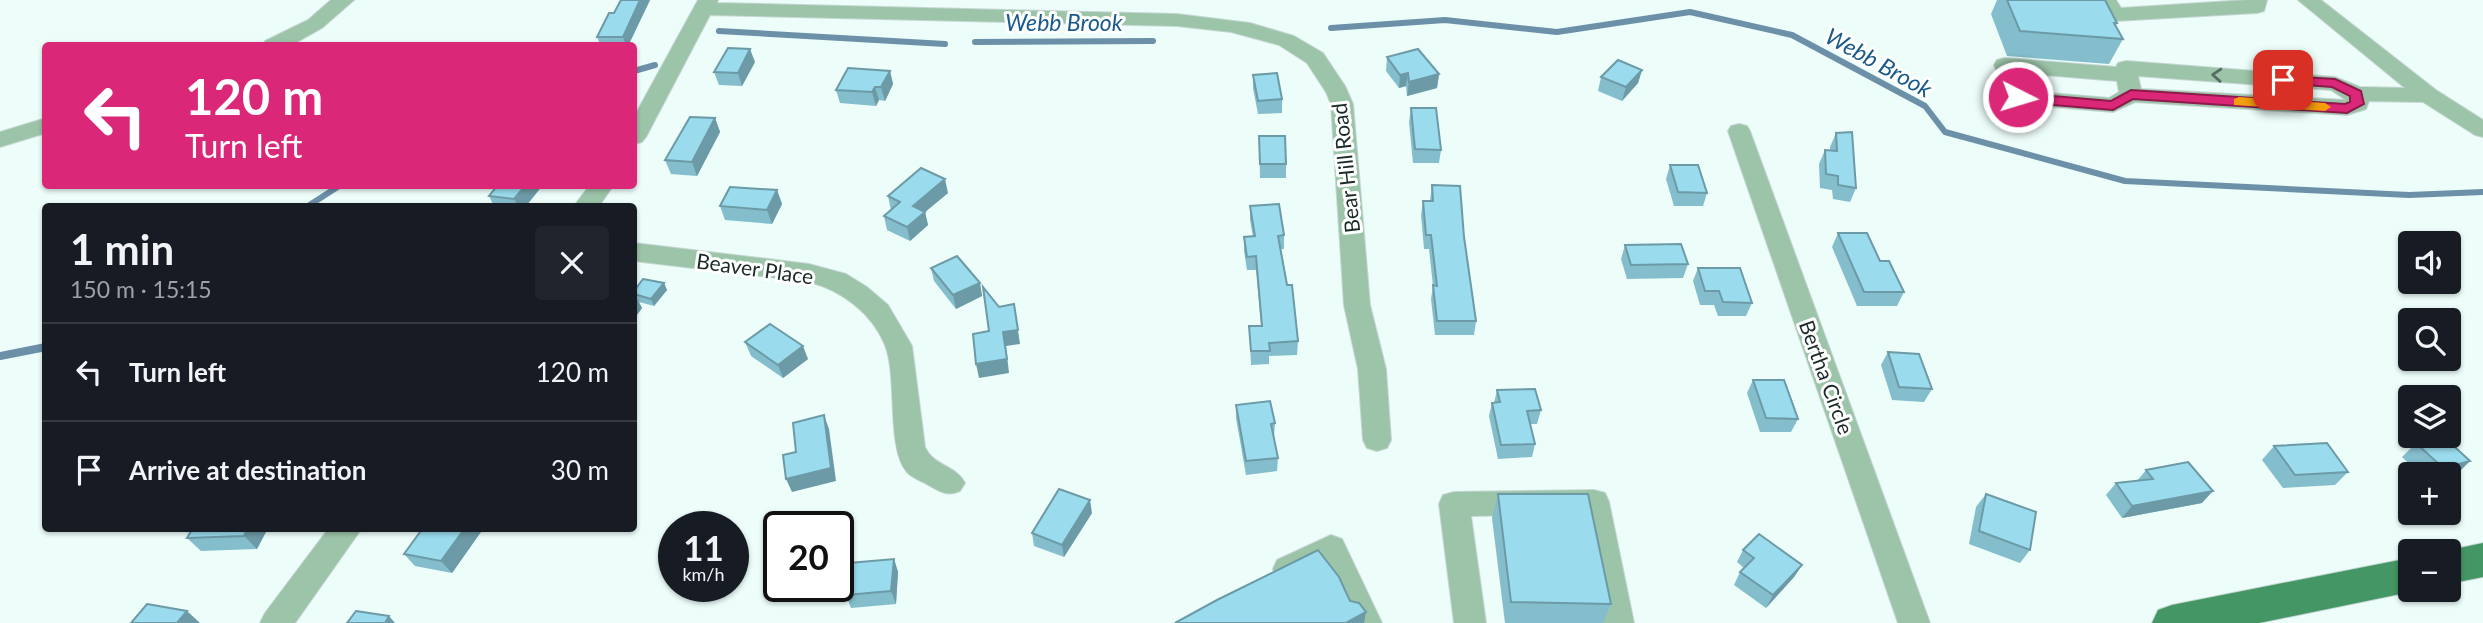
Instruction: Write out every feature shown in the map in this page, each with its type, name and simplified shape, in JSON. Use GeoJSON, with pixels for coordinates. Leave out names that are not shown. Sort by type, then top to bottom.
{"type":"FeatureCollection","features":[{"type":"Feature","properties":{"kind":"main road"},"geometry":{"type":"LineString","coordinates":[[2461,564],[2483,560]]}},
{"type":"Feature","properties":{"kind":"main road"},"geometry":{"type":"LineString","coordinates":[[2172,623],[2398,577]]}},
{"type":"Feature","properties":{"kind":"street"},"geometry":{"type":"LineString","coordinates":[[281,42],[315,24],[344,0]]}},
{"type":"Feature","properties":{"kind":"street"},"geometry":{"type":"LineString","coordinates":[[2106,0],[2115,15],[2208,5],[2257,7],[2257,0]]}},
{"type":"Feature","properties":{"kind":"street"},"geometry":{"type":"LineString","coordinates":[[2308,0],[2428,95],[2483,130]]}},
{"type":"Feature","properties":{"kind":"street"},"geometry":{"type":"LineString","coordinates":[[637,132],[706,5]]}},
{"type":"Feature","properties":{"kind":"street","name":"Bear Hill Road"},"geometry":{"type":"LineString","coordinates":[[706,5],[1177,20],[1250,30],[1301,47],[1317,60],[1330,78],[1342,104],[1357,305],[1372,369],[1377,440]]}},
{"type":"Feature","properties":{"kind":"street"},"geometry":{"type":"LineString","coordinates":[[2129,85],[2126,68],[2335,83],[2356,94],[2428,95]]}},
{"type":"Feature","properties":{"kind":"street"},"geometry":{"type":"LineString","coordinates":[[0,140],[42,126]]}},
{"type":"Feature","properties":{"kind":"street","name":"Bertha Circle"},"geometry":{"type":"LineString","coordinates":[[1739,131],[1914,623]]}},
{"type":"Feature","properties":{"kind":"street","name":"Beaver Place"},"geometry":{"type":"LineString","coordinates":[[637,252],[808,273],[837,280],[859,294],[879,312],[899,346],[911,447],[918,465],[950,483]]}},
{"type":"Feature","properties":{"kind":"street"},"geometry":{"type":"LineString","coordinates":[[1470,623],[1454,504],[1594,502],[1619,623]]}},
{"type":"Feature","properties":{"kind":"street"},"geometry":{"type":"LineString","coordinates":[[276,623],[344,532]]}},
{"type":"Feature","properties":{"kind":"street"},"geometry":{"type":"LineString","coordinates":[[1261,582],[1331,548],[1366,623]]}},
{"type":"Feature","properties":{"kind":"building"},"geometry":{"type":"Polygon","coordinates":[[[621,0],[640,0],[623,37],[597,37],[609,13],[614,13],[621,0]]]}},
{"type":"Feature","properties":{"kind":"building"},"geometry":{"type":"Polygon","coordinates":[[[2007,0],[2105,0],[2123,39],[2020,31],[2007,0]]]}},
{"type":"Feature","properties":{"kind":"building"},"geometry":{"type":"Polygon","coordinates":[[[728,48],[750,49],[738,73],[714,72],[728,48]]]}},
{"type":"Feature","properties":{"kind":"building"},"geometry":{"type":"Polygon","coordinates":[[[1418,49],[1439,74],[1409,82],[1408,73],[1400,75],[1387,57],[1418,49]]]}},
{"type":"Feature","properties":{"kind":"building"},"geometry":{"type":"Polygon","coordinates":[[[1618,60],[1642,70],[1626,87],[1601,77],[1618,60]]]}},
{"type":"Feature","properties":{"kind":"building"},"geometry":{"type":"Polygon","coordinates":[[[848,68],[890,71],[881,87],[875,87],[872,92],[836,90],[848,68]]]}},
{"type":"Feature","properties":{"kind":"building"},"geometry":{"type":"Polygon","coordinates":[[[1277,73],[1282,99],[1258,101],[1253,75],[1277,73]]]}},
{"type":"Feature","properties":{"kind":"building"},"geometry":{"type":"Polygon","coordinates":[[[1411,108],[1436,108],[1441,150],[1415,149],[1411,108]]]}},
{"type":"Feature","properties":{"kind":"building"},"geometry":{"type":"Polygon","coordinates":[[[690,117],[715,118],[692,162],[665,160],[690,117]]]}},
{"type":"Feature","properties":{"kind":"building"},"geometry":{"type":"Polygon","coordinates":[[[1852,132],[1856,188],[1838,185],[1838,176],[1826,174],[1825,150],[1837,151],[1836,133],[1852,132]]]}},
{"type":"Feature","properties":{"kind":"building"},"geometry":{"type":"Polygon","coordinates":[[[1259,136],[1285,136],[1286,164],[1260,164],[1259,136]]]}},
{"type":"Feature","properties":{"kind":"building"},"geometry":{"type":"Polygon","coordinates":[[[1670,165],[1698,165],[1707,193],[1678,192],[1670,165]]]}},
{"type":"Feature","properties":{"kind":"building"},"geometry":{"type":"Polygon","coordinates":[[[921,168],[945,179],[913,206],[925,212],[907,227],[884,216],[900,202],[888,196],[921,168]]]}},
{"type":"Feature","properties":{"kind":"building"},"geometry":{"type":"Polygon","coordinates":[[[1432,185],[1460,186],[1476,321],[1437,321],[1433,285],[1437,286],[1431,235],[1426,235],[1423,201],[1433,201],[1432,185]]]}},
{"type":"Feature","properties":{"kind":"building"},"geometry":{"type":"Polygon","coordinates":[[[730,187],[777,190],[767,210],[720,206],[730,187]]]}},
{"type":"Feature","properties":{"kind":"building"},"geometry":{"type":"Polygon","coordinates":[[[495,189],[522,189],[514,199],[489,196],[495,189]]]}},
{"type":"Feature","properties":{"kind":"building"},"geometry":{"type":"Polygon","coordinates":[[[1279,204],[1284,235],[1278,236],[1287,285],[1292,285],[1298,341],[1269,343],[1270,351],[1251,351],[1249,326],[1262,326],[1256,256],[1247,257],[1244,237],[1255,236],[1250,206],[1279,204]]]}},
{"type":"Feature","properties":{"kind":"building"},"geometry":{"type":"Polygon","coordinates":[[[1838,233],[1867,233],[1880,261],[1889,261],[1904,292],[1864,292],[1838,233]]]}},
{"type":"Feature","properties":{"kind":"building"},"geometry":{"type":"Polygon","coordinates":[[[1681,244],[1688,264],[1631,265],[1625,245],[1681,244]]]}},
{"type":"Feature","properties":{"kind":"building"},"geometry":{"type":"Polygon","coordinates":[[[957,256],[980,283],[953,295],[931,268],[957,256]]]}},
{"type":"Feature","properties":{"kind":"building"},"geometry":{"type":"Polygon","coordinates":[[[1698,268],[1740,268],[1752,303],[1723,302],[1719,291],[1705,291],[1698,268]]]}},
{"type":"Feature","properties":{"kind":"building"},"geometry":{"type":"Polygon","coordinates":[[[643,279],[664,283],[651,299],[637,295],[637,287],[643,279]]]}},
{"type":"Feature","properties":{"kind":"building"},"geometry":{"type":"Polygon","coordinates":[[[983,287],[999,307],[1014,304],[1018,330],[1003,332],[1007,359],[976,364],[973,334],[989,331],[983,287]]]}},
{"type":"Feature","properties":{"kind":"building"},"geometry":{"type":"Polygon","coordinates":[[[770,324],[803,346],[778,365],[745,342],[770,324]]]}},
{"type":"Feature","properties":{"kind":"building"},"geometry":{"type":"Polygon","coordinates":[[[1888,352],[1919,354],[1932,389],[1899,387],[1888,352]]]}},
{"type":"Feature","properties":{"kind":"building"},"geometry":{"type":"Polygon","coordinates":[[[1753,380],[1784,380],[1798,419],[1766,418],[1753,380]]]}},
{"type":"Feature","properties":{"kind":"building"},"geometry":{"type":"Polygon","coordinates":[[[1535,389],[1541,410],[1527,411],[1535,444],[1501,445],[1492,403],[1500,402],[1497,390],[1535,389]]]}},
{"type":"Feature","properties":{"kind":"building"},"geometry":{"type":"Polygon","coordinates":[[[1270,401],[1275,423],[1271,424],[1278,458],[1246,461],[1236,405],[1270,401]]]}},
{"type":"Feature","properties":{"kind":"building"},"geometry":{"type":"Polygon","coordinates":[[[824,415],[831,468],[786,479],[783,455],[796,452],[793,423],[824,415]]]}},
{"type":"Feature","properties":{"kind":"building"},"geometry":{"type":"Polygon","coordinates":[[[2327,443],[2348,472],[2295,475],[2274,446],[2327,443]]]}},
{"type":"Feature","properties":{"kind":"building"},"geometry":{"type":"Polygon","coordinates":[[[2421,448],[2456,448],[2470,461],[2461,463],[2437,462],[2421,448]]]}},
{"type":"Feature","properties":{"kind":"building"},"geometry":{"type":"Polygon","coordinates":[[[2188,462],[2213,491],[2132,506],[2116,483],[2153,479],[2146,470],[2188,462]]]}},
{"type":"Feature","properties":{"kind":"building"},"geometry":{"type":"Polygon","coordinates":[[[1059,489],[1090,500],[1062,545],[1032,533],[1059,489]]]}},
{"type":"Feature","properties":{"kind":"building"},"geometry":{"type":"Polygon","coordinates":[[[1498,494],[1588,494],[1611,604],[1511,602],[1498,494]]]}},
{"type":"Feature","properties":{"kind":"building"},"geometry":{"type":"Polygon","coordinates":[[[1986,494],[2036,512],[2030,550],[1979,531],[1986,494]]]}},
{"type":"Feature","properties":{"kind":"building"},"geometry":{"type":"Polygon","coordinates":[[[191,532],[246,532],[244,536],[187,538],[191,532]]]}},
{"type":"Feature","properties":{"kind":"building"},"geometry":{"type":"Polygon","coordinates":[[[420,532],[462,532],[441,561],[404,554],[420,532]]]}},
{"type":"Feature","properties":{"kind":"building"},"geometry":{"type":"Polygon","coordinates":[[[1759,534],[1802,565],[1773,595],[1740,572],[1754,558],[1743,550],[1759,534]]]}},
{"type":"Feature","properties":{"kind":"building"},"geometry":{"type":"Polygon","coordinates":[[[1318,550],[1339,577],[1350,601],[1359,603],[1366,612],[1346,623],[1175,623],[1217,600],[1318,550]]]}},
{"type":"Feature","properties":{"kind":"building"},"geometry":{"type":"Polygon","coordinates":[[[894,559],[891,591],[854,594],[854,563],[894,559]]]}},
{"type":"Feature","properties":{"kind":"building"},"geometry":{"type":"Polygon","coordinates":[[[147,604],[187,611],[177,623],[131,623],[147,604]]]}},
{"type":"Feature","properties":{"kind":"building"},"geometry":{"type":"Polygon","coordinates":[[[356,611],[389,616],[385,623],[347,623],[356,611]]]}},
{"type":"Feature","properties":{"kind":"waterway","name":"Webb Brook"},"geometry":{"type":"LineString","coordinates":[[1331,28],[1445,20],[1557,32],[1690,12],[1792,35],[1925,106],[1945,132],[2125,181],[2409,195],[2483,192]]}},
{"type":"Feature","properties":{"kind":"waterway","name":"Webb Brook"},"geometry":{"type":"LineString","coordinates":[[719,31],[945,44]]}},
{"type":"Feature","properties":{"kind":"waterway","name":"Webb Brook"},"geometry":{"type":"LineString","coordinates":[[975,42],[1153,41]]}},
{"type":"Feature","properties":{"kind":"waterway","name":"Webb Brook"},"geometry":{"type":"LineString","coordinates":[[637,70],[655,65]]}},
{"type":"Feature","properties":{"kind":"waterway","name":"Webb Brook"},"geometry":{"type":"LineString","coordinates":[[313,203],[334,189]]}},
{"type":"Feature","properties":{"kind":"waterway","name":"Webb Brook"},"geometry":{"type":"LineString","coordinates":[[0,356],[42,348]]}},
{"type":"Feature","properties":{"kind":"slow traffic"},"geometry":{"type":"LineString","coordinates":[[2239,102],[2325,107]]}},
{"type":"Feature","properties":{"kind":"route"},"geometry":{"type":"LineString","coordinates":[[2018,97],[2113,105],[2131,95],[2347,108],[2358,104],[2356,94],[2335,83],[2283,80]]}}]}
